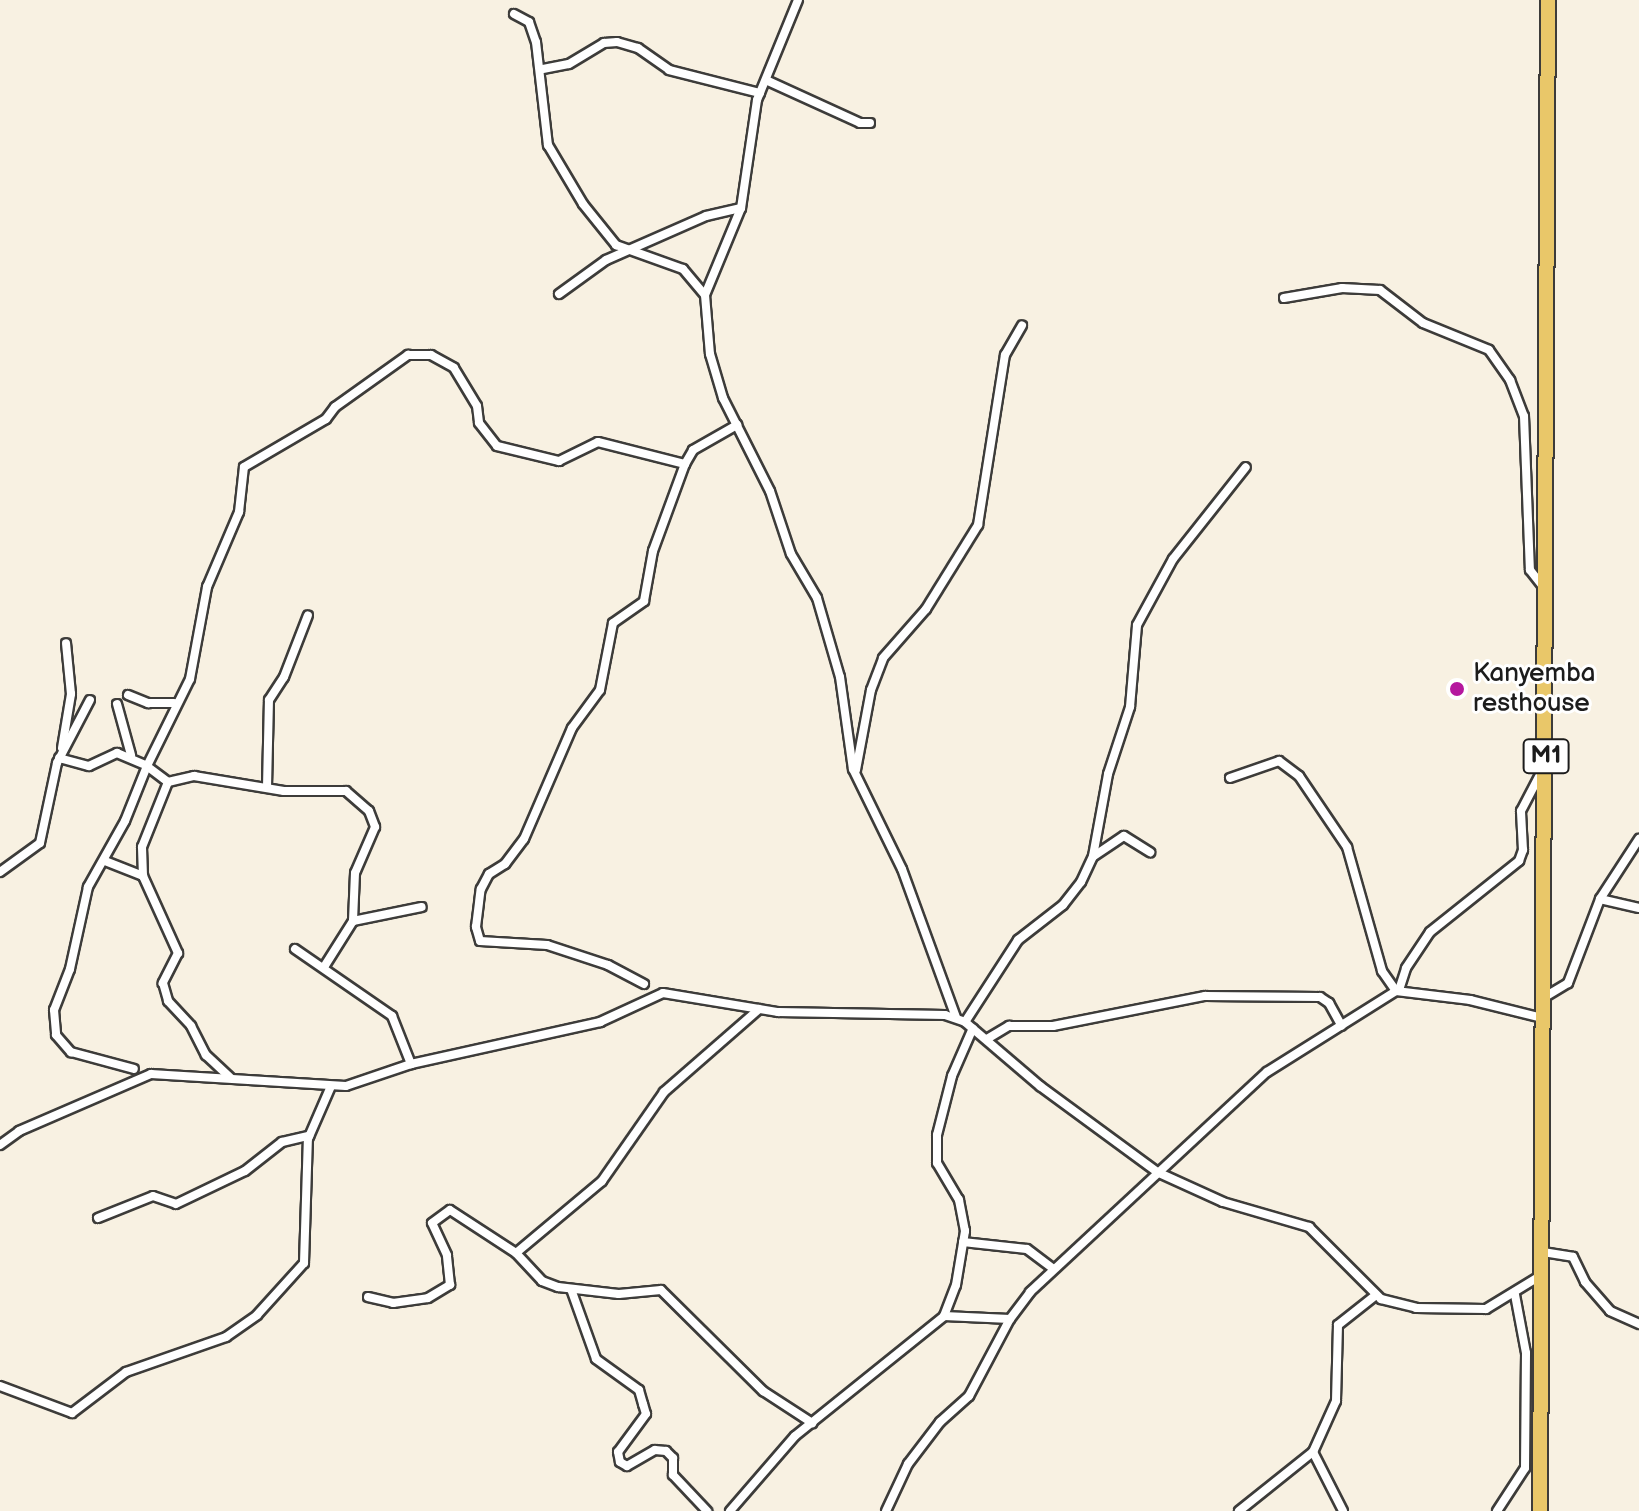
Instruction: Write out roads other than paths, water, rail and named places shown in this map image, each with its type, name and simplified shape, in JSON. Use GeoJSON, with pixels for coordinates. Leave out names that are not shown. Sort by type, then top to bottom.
{"type":"FeatureCollection","features":[{"type":"Feature","properties":{"kind":"highway","name":"M1"},"geometry":{"type":"LineString","coordinates":[[1540,1511],[1548,0]]}},
{"type":"Feature","properties":{"kind":"street"},"geometry":{"type":"LineString","coordinates":[[798,0],[768,81],[760,93],[741,208],[705,295],[715,373],[770,491],[791,554],[825,621],[840,677],[856,775],[902,869],[960,1020]]}},
{"type":"Feature","properties":{"kind":"street"},"geometry":{"type":"LineString","coordinates":[[514,14],[529,22],[543,69],[550,150],[593,217],[626,251],[683,269],[705,295]]}},
{"type":"Feature","properties":{"kind":"street"},"geometry":{"type":"LineString","coordinates":[[543,69],[569,64],[604,43],[617,42],[638,48],[669,70],[760,93]]}},
{"type":"Feature","properties":{"kind":"street"},"geometry":{"type":"LineString","coordinates":[[768,81],[860,123],[870,123]]}},
{"type":"Feature","properties":{"kind":"street"},"geometry":{"type":"LineString","coordinates":[[559,294],[593,267],[626,251],[717,212],[741,208]]}},
{"type":"Feature","properties":{"kind":"street"},"geometry":{"type":"LineString","coordinates":[[1284,298],[1342,288],[1380,290],[1423,323],[1489,350],[1510,380],[1524,416],[1530,570],[1546,589]]}},
{"type":"Feature","properties":{"kind":"street"},"geometry":{"type":"LineString","coordinates":[[856,775],[871,690],[883,658],[926,609],[978,525],[1005,355],[1022,325]]}},
{"type":"Feature","properties":{"kind":"street"},"geometry":{"type":"LineString","coordinates":[[134,1069],[71,1052],[54,1026],[82,903],[105,861],[174,703],[190,679],[207,587],[239,512],[244,467],[326,419],[335,407],[408,355],[431,355],[454,368],[497,446],[559,461],[598,442],[685,464]]}},
{"type":"Feature","properties":{"kind":"street"},"geometry":{"type":"LineString","coordinates":[[644,984],[608,965],[547,945],[480,941],[476,927],[489,874],[524,839],[572,728],[600,690],[613,623],[644,601],[653,551],[685,464],[693,450],[737,425]]}},
{"type":"Feature","properties":{"kind":"street"},"geometry":{"type":"LineString","coordinates":[[960,1020],[1018,940],[1072,896],[1093,856],[1108,774],[1130,707],[1137,625],[1173,559],[1246,467]]}},
{"type":"Feature","properties":{"kind":"street"},"geometry":{"type":"LineString","coordinates":[[267,787],[269,700],[284,677],[308,615]]}},
{"type":"Feature","properties":{"kind":"street"},"geometry":{"type":"LineString","coordinates":[[0,872],[40,843],[71,694],[66,643]]}},
{"type":"Feature","properties":{"kind":"street"},"geometry":{"type":"LineString","coordinates":[[128,695],[148,703],[174,703]]}},
{"type":"Feature","properties":{"kind":"street"},"geometry":{"type":"LineString","coordinates":[[60,753],[79,729],[90,700]]}},
{"type":"Feature","properties":{"kind":"street"},"geometry":{"type":"LineString","coordinates":[[117,704],[131,755]]}},
{"type":"Feature","properties":{"kind":"street"},"geometry":{"type":"LineString","coordinates":[[60,753],[80,766],[113,753],[131,755],[168,782]]}},
{"type":"Feature","properties":{"kind":"street"},"geometry":{"type":"LineString","coordinates":[[1230,778],[1279,761],[1299,776],[1347,847],[1379,963],[1398,990],[1542,1018]]}},
{"type":"Feature","properties":{"kind":"street"},"geometry":{"type":"LineString","coordinates":[[886,1511],[918,1449],[981,1380],[1010,1319],[1052,1268],[1267,1072],[1398,990],[1406,968],[1430,932],[1519,861],[1523,850],[1521,811],[1546,766]]}},
{"type":"Feature","properties":{"kind":"street"},"geometry":{"type":"LineString","coordinates":[[168,782],[194,776],[267,787],[346,791],[369,811],[375,827],[355,873],[353,921],[324,967]]}},
{"type":"Feature","properties":{"kind":"street"},"geometry":{"type":"LineString","coordinates":[[168,782],[142,847],[143,876],[178,953],[163,983],[168,1001],[191,1026],[206,1055],[231,1078]]}},
{"type":"Feature","properties":{"kind":"street"},"geometry":{"type":"LineString","coordinates":[[1093,856],[1124,836],[1150,852]]}},
{"type":"Feature","properties":{"kind":"street"},"geometry":{"type":"LineString","coordinates":[[1543,998],[1568,983],[1600,899],[1639,839]]}},
{"type":"Feature","properties":{"kind":"street"},"geometry":{"type":"LineString","coordinates":[[105,861],[143,876]]}},
{"type":"Feature","properties":{"kind":"street"},"geometry":{"type":"LineString","coordinates":[[1600,899],[1639,908]]}},
{"type":"Feature","properties":{"kind":"street"},"geometry":{"type":"LineString","coordinates":[[353,921],[422,907]]}},
{"type":"Feature","properties":{"kind":"street"},"geometry":{"type":"LineString","coordinates":[[295,949],[392,1016],[411,1064]]}},
{"type":"Feature","properties":{"kind":"street"},"geometry":{"type":"LineString","coordinates":[[0,1145],[19,1131],[151,1074],[331,1086],[365,1082],[411,1064],[600,1022],[663,993],[759,1009],[960,1020],[987,1039],[1040,1086],[1157,1172],[1223,1202],[1309,1227],[1376,1295],[1416,1308],[1486,1309],[1515,1295],[1542,1274]]}},
{"type":"Feature","properties":{"kind":"street"},"geometry":{"type":"LineString","coordinates":[[987,1039],[1009,1026],[1053,1026],[1205,996],[1320,997],[1329,1003],[1342,1026]]}},
{"type":"Feature","properties":{"kind":"street"},"geometry":{"type":"LineString","coordinates":[[516,1253],[602,1181],[664,1092],[759,1009]]}},
{"type":"Feature","properties":{"kind":"street"},"geometry":{"type":"LineString","coordinates":[[730,1511],[812,1423],[944,1316],[956,1285],[963,1242],[959,1200],[937,1163],[936,1152],[945,1095],[973,1028]]}},
{"type":"Feature","properties":{"kind":"street"},"geometry":{"type":"LineString","coordinates":[[0,1386],[72,1413],[126,1372],[229,1335],[257,1315],[304,1263],[309,1136],[331,1086]]}},
{"type":"Feature","properties":{"kind":"street"},"geometry":{"type":"LineString","coordinates":[[98,1218],[153,1196],[176,1204],[245,1171],[282,1142],[309,1136]]}},
{"type":"Feature","properties":{"kind":"street"},"geometry":{"type":"LineString","coordinates":[[368,1297],[393,1303],[428,1298],[450,1285],[447,1255],[432,1223],[450,1210],[516,1253],[542,1281],[571,1289],[661,1290],[763,1391],[812,1423]]}},
{"type":"Feature","properties":{"kind":"street"},"geometry":{"type":"LineString","coordinates":[[963,1242],[1027,1249],[1052,1268]]}},
{"type":"Feature","properties":{"kind":"street"},"geometry":{"type":"LineString","coordinates":[[1543,1252],[1573,1257],[1585,1282],[1610,1311],[1639,1324]]}},
{"type":"Feature","properties":{"kind":"street"},"geometry":{"type":"LineString","coordinates":[[571,1289],[596,1359],[639,1390],[646,1414],[618,1452],[620,1462],[627,1466],[655,1450],[666,1451],[673,1458],[673,1475],[707,1511]]}},
{"type":"Feature","properties":{"kind":"street"},"geometry":{"type":"LineString","coordinates":[[1239,1511],[1313,1452],[1336,1401],[1338,1325],[1376,1295]]}},
{"type":"Feature","properties":{"kind":"street"},"geometry":{"type":"LineString","coordinates":[[1497,1511],[1525,1468],[1525,1325],[1515,1295]]}},
{"type":"Feature","properties":{"kind":"street"},"geometry":{"type":"LineString","coordinates":[[944,1316],[1010,1319]]}},
{"type":"Feature","properties":{"kind":"street"},"geometry":{"type":"LineString","coordinates":[[1313,1452],[1343,1511]]}},
{"type":"Feature","properties":{"kind":"place","name":"Kanyemba resthouse"},"geometry":{"type":"Point","coordinates":[1457,689]}}]}
